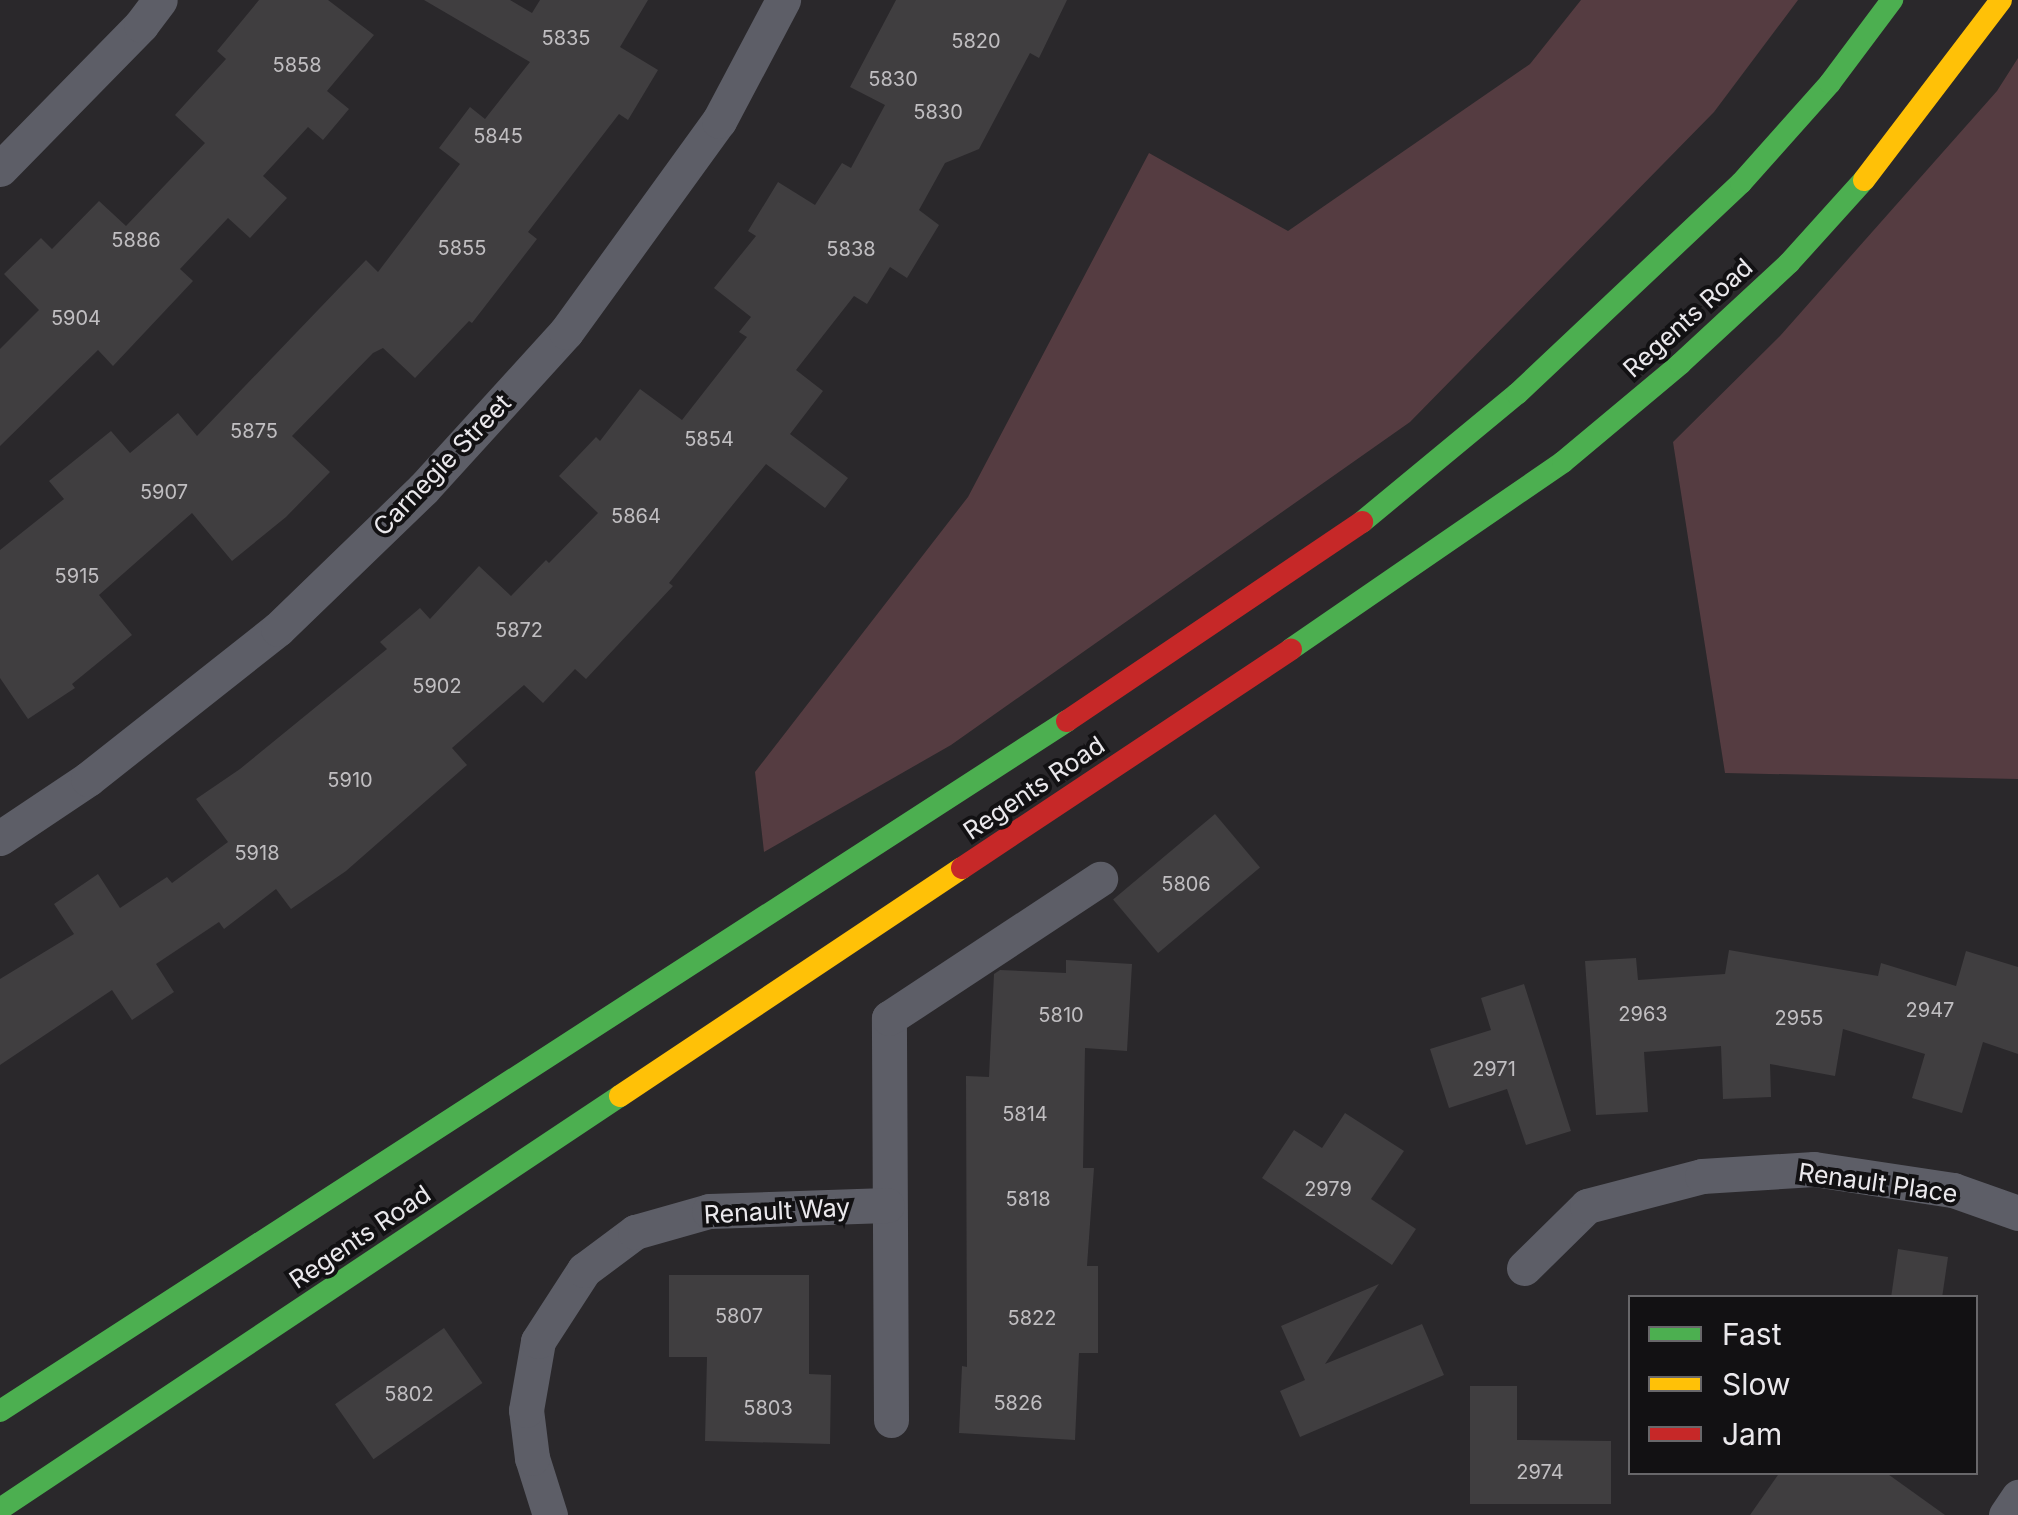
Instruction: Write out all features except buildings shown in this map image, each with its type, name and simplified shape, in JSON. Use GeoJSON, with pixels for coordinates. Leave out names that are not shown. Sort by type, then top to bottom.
{"type":"FeatureCollection","features":[{"type":"Feature","properties":{"kind":"main road","name":"Regents Road"},"geometry":{"type":"LineString","coordinates":[[0,1411],[1187,643],[1369,516],[1492,416],[1741,184],[1830,83],[1892,0]]}},
{"type":"Feature","properties":{"kind":"main road","name":"Regents Road"},"geometry":{"type":"LineString","coordinates":[[0,1508],[1496,512],[1550,472],[1680,364],[1789,263],[1884,158],[2001,0]]}},
{"type":"Feature","properties":{"kind":"street"},"geometry":{"type":"LineString","coordinates":[[0,169],[141,26],[160,0]]}},
{"type":"Feature","properties":{"kind":"street","name":"Carnegie Street"},"geometry":{"type":"LineString","coordinates":[[0,838],[88,779],[278,629],[423,490],[566,332],[719,122],[783,0]]}},
{"type":"Feature","properties":{"kind":"street"},"geometry":{"type":"LineString","coordinates":[[891,1420],[888,1018],[1100,879]]}},
{"type":"Feature","properties":{"kind":"street","name":"Renault Place"},"geometry":{"type":"LineString","coordinates":[[1524,1268],[1587,1206],[1702,1176],[1814,1170],[1952,1190],[2018,1213]]}},
{"type":"Feature","properties":{"kind":"street","name":"Renault Way"},"geometry":{"type":"LineString","coordinates":[[550,1515],[532,1458],[526,1410],[538,1341],[584,1270],[635,1232],[708,1210],[888,1205]]}},
{"type":"Feature","properties":{"kind":"street"},"geometry":{"type":"LineString","coordinates":[[2006,1515],[2018,1497]]}},
{"type":"Feature","properties":{"kind":"shaded area"},"geometry":{"type":"Polygon","coordinates":[[[1581,0],[1798,0],[1714,112],[1410,422],[951,745],[764,852],[755,772],[968,497],[1149,153],[1288,231],[1530,64],[1581,0]]]}},
{"type":"Feature","properties":{"kind":"shaded area"},"geometry":{"type":"Polygon","coordinates":[[[2018,58],[2018,779],[1725,773],[1673,442],[1780,336],[1997,91],[2018,58]]]}},
{"type":"Feature","properties":{"kind":"traffic: fast"},"geometry":{"type":"LineString","coordinates":[[1362,522],[1517,394],[1741,183],[1830,83],[1892,0]]}},
{"type":"Feature","properties":{"kind":"traffic: fast"},"geometry":{"type":"LineString","coordinates":[[1291,649],[1563,462],[1680,364],[1789,263],[1864,180]]}},
{"type":"Feature","properties":{"kind":"traffic: fast"},"geometry":{"type":"LineString","coordinates":[[0,1411],[1067,721]]}},
{"type":"Feature","properties":{"kind":"traffic: fast"},"geometry":{"type":"LineString","coordinates":[[0,1509],[620,1096]]}},
{"type":"Feature","properties":{"kind":"traffic: slow"},"geometry":{"type":"LineString","coordinates":[[1864,180],[2001,0]]}},
{"type":"Feature","properties":{"kind":"traffic: slow"},"geometry":{"type":"LineString","coordinates":[[620,1096],[962,868]]}},
{"type":"Feature","properties":{"kind":"traffic: jam"},"geometry":{"type":"LineString","coordinates":[[1067,721],[1362,522]]}},
{"type":"Feature","properties":{"kind":"traffic: jam"},"geometry":{"type":"LineString","coordinates":[[962,868],[1291,649]]}}]}
